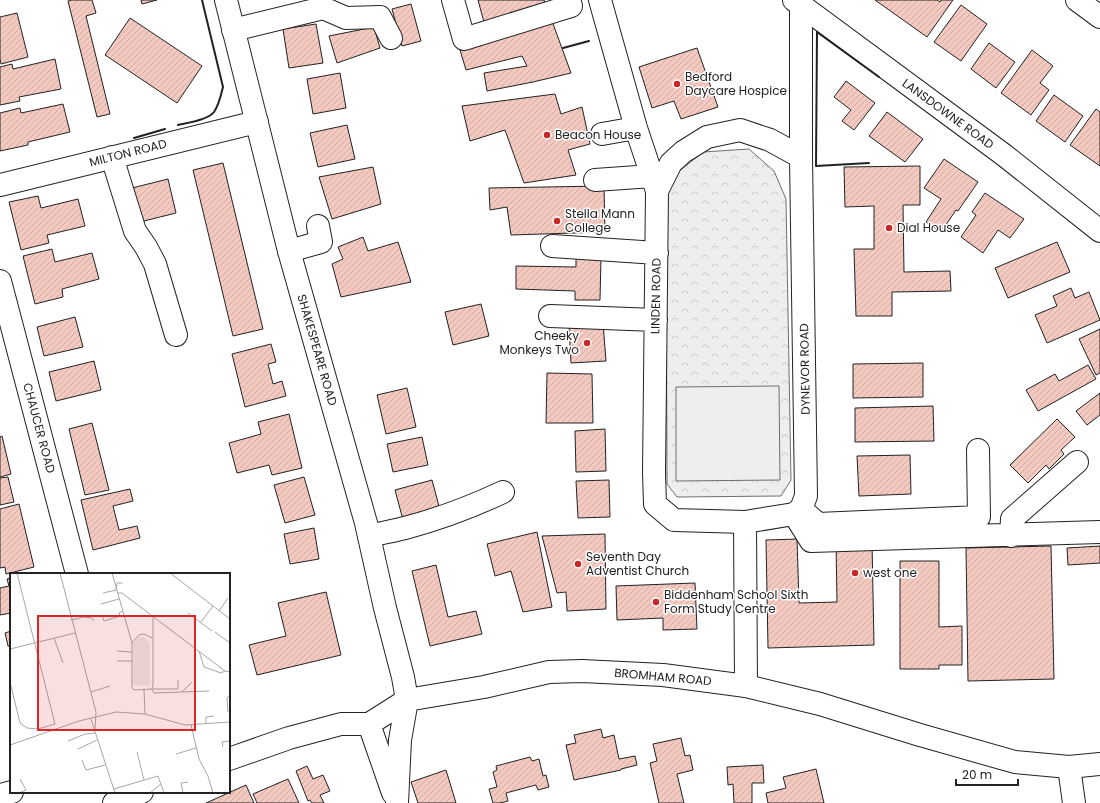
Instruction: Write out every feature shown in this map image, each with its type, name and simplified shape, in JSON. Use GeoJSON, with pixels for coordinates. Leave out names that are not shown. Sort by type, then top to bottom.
{"type":"FeatureCollection","features":[{"type":"Feature","properties":{"kind":"street","name":"SHAKESPEARE ROAD"},"geometry":{"type":"LineString","coordinates":[[226,0],[290,251],[369,536],[386,613],[403,677],[407,700],[400,740],[396,803]]}},
{"type":"Feature","properties":{"kind":"street"},"geometry":{"type":"LineString","coordinates":[[453,0],[464,39],[571,6],[569,0]]}},
{"type":"Feature","properties":{"kind":"street","name":"LINDEN ROAD"},"geometry":{"type":"LineString","coordinates":[[600,0],[636,128],[655,183],[657,253],[655,504],[674,520],[745,522]]}},
{"type":"Feature","properties":{"kind":"street"},"geometry":{"type":"LineString","coordinates":[[1077,0],[1100,17]]}},
{"type":"Feature","properties":{"kind":"street","name":"DYNEVOR ROAD"},"geometry":{"type":"LineString","coordinates":[[798,3],[806,496],[798,511]]}},
{"type":"Feature","properties":{"kind":"street","name":"LANSDOWNE ROAD"},"geometry":{"type":"LineString","coordinates":[[798,3],[1004,155],[1100,231]]}},
{"type":"Feature","properties":{"kind":"street"},"geometry":{"type":"LineString","coordinates":[[233,30],[323,8],[346,18],[380,16],[391,38]]}},
{"type":"Feature","properties":{"kind":"street","name":"MILTON ROAD"},"geometry":{"type":"LineString","coordinates":[[0,185],[257,122]]}},
{"type":"Feature","properties":{"kind":"street"},"geometry":{"type":"LineString","coordinates":[[602,134],[636,128]]}},
{"type":"Feature","properties":{"kind":"street"},"geometry":{"type":"LineString","coordinates":[[595,180],[655,183],[671,163],[684,152],[707,137],[740,130],[770,140],[801,157]]}},
{"type":"Feature","properties":{"kind":"street"},"geometry":{"type":"LineString","coordinates":[[112,157],[135,231],[155,264],[176,335]]}},
{"type":"Feature","properties":{"kind":"street"},"geometry":{"type":"LineString","coordinates":[[290,251],[321,242],[318,226]]}},
{"type":"Feature","properties":{"kind":"street"},"geometry":{"type":"LineString","coordinates":[[552,246],[657,253]]}},
{"type":"Feature","properties":{"kind":"street","name":"CHAUCER ROAD"},"geometry":{"type":"LineString","coordinates":[[0,281],[77,573]]}},
{"type":"Feature","properties":{"kind":"street"},"geometry":{"type":"LineString","coordinates":[[550,316],[656,320]]}},
{"type":"Feature","properties":{"kind":"street"},"geometry":{"type":"LineString","coordinates":[[746,686],[745,522],[798,511],[818,524],[979,517],[978,450]]}},
{"type":"Feature","properties":{"kind":"street"},"geometry":{"type":"LineString","coordinates":[[1011,536],[1012,519],[1077,462]]}},
{"type":"Feature","properties":{"kind":"street"},"geometry":{"type":"LineString","coordinates":[[369,536],[403,529],[437,519],[464,510],[503,492]]}},
{"type":"Feature","properties":{"kind":"street"},"geometry":{"type":"LineString","coordinates":[[798,511],[811,541],[1011,536],[1100,532]]}},
{"type":"Feature","properties":{"kind":"street","name":"BROMHAM ROAD"},"geometry":{"type":"LineString","coordinates":[[369,724],[407,700],[484,687],[549,672],[582,671],[656,674],[746,686],[820,704],[1009,761],[1069,767],[1100,764]]}},
{"type":"Feature","properties":{"kind":"street"},"geometry":{"type":"LineString","coordinates":[[230,759],[289,738],[341,724],[369,724],[396,803]]}},
{"type":"Feature","properties":{"kind":"street"},"geometry":{"type":"LineString","coordinates":[[1069,767],[1074,803]]}},
{"type":"Feature","properties":{"kind":"street"},"geometry":{"type":"LineString","coordinates":[[0,795],[10,792]]}},
{"type":"Feature","properties":{"kind":"street"},"geometry":{"type":"LineString","coordinates":[[114,803],[139,793]]}},
{"type":"Feature","properties":{"kind":"green space"},"geometry":{"type":"Polygon","coordinates":[[[749,149],[774,171],[786,199],[791,480],[781,496],[677,497],[667,484],[666,198],[677,173],[703,152],[749,149]]]}},
{"type":"Feature","properties":{"kind":"green space"},"geometry":{"type":"Polygon","coordinates":[[[779,386],[780,480],[676,481],[676,387],[779,386]]]}},
{"type":"Feature","properties":{"kind":"building"},"geometry":{"type":"Polygon","coordinates":[[[92,0],[96,13],[86,16],[110,114],[97,117],[68,1],[92,0]]]}},
{"type":"Feature","properties":{"kind":"building"},"geometry":{"type":"Polygon","coordinates":[[[141,0],[157,0],[142,4],[141,0]]]}},
{"type":"Feature","properties":{"kind":"building"},"geometry":{"type":"Polygon","coordinates":[[[478,0],[544,0],[546,6],[485,26],[478,0]]]}},
{"type":"Feature","properties":{"kind":"building"},"geometry":{"type":"Polygon","coordinates":[[[875,0],[937,0],[940,2],[941,0],[953,0],[927,37],[875,0]]]}},
{"type":"Feature","properties":{"kind":"building"},"geometry":{"type":"Polygon","coordinates":[[[411,4],[421,41],[402,46],[392,9],[411,4]]]}},
{"type":"Feature","properties":{"kind":"building"},"geometry":{"type":"Polygon","coordinates":[[[961,5],[987,24],[961,61],[934,42],[961,5]]]}},
{"type":"Feature","properties":{"kind":"building"},"geometry":{"type":"Polygon","coordinates":[[[17,13],[28,57],[1,64],[0,17],[17,13]]]}},
{"type":"Feature","properties":{"kind":"building"},"geometry":{"type":"Polygon","coordinates":[[[130,18],[202,66],[177,103],[105,55],[130,18]]]}},
{"type":"Feature","properties":{"kind":"building"},"geometry":{"type":"Polygon","coordinates":[[[552,21],[571,73],[487,91],[484,73],[527,66],[522,56],[466,70],[460,50],[552,21]]]}},
{"type":"Feature","properties":{"kind":"building"},"geometry":{"type":"Polygon","coordinates":[[[316,24],[323,63],[289,68],[283,29],[316,24]]]}},
{"type":"Feature","properties":{"kind":"building"},"geometry":{"type":"Polygon","coordinates":[[[374,27],[380,48],[337,63],[329,36],[374,27]]]}},
{"type":"Feature","properties":{"kind":"building"},"geometry":{"type":"Polygon","coordinates":[[[989,43],[1015,62],[996,88],[971,69],[989,43]]]}},
{"type":"Feature","properties":{"kind":"building","name":"Bedford Daycare Hospice"},"geometry":{"type":"Polygon","coordinates":[[[697,48],[718,107],[681,119],[674,101],[652,108],[639,67],[697,48]]]}},
{"type":"Feature","properties":{"kind":"building"},"geometry":{"type":"Polygon","coordinates":[[[1032,50],[1053,66],[1040,83],[1049,90],[1031,115],[1001,93],[1032,50]]]}},
{"type":"Feature","properties":{"kind":"building"},"geometry":{"type":"Polygon","coordinates":[[[55,59],[61,89],[19,97],[20,101],[0,105],[0,67],[12,64],[13,69],[55,59]]]}},
{"type":"Feature","properties":{"kind":"building"},"geometry":{"type":"Polygon","coordinates":[[[340,73],[346,108],[313,114],[307,79],[340,73]]]}},
{"type":"Feature","properties":{"kind":"building"},"geometry":{"type":"Polygon","coordinates":[[[846,81],[875,103],[854,130],[842,121],[851,110],[834,97],[846,81]]]}},
{"type":"Feature","properties":{"kind":"building","name":"Beacon House"},"geometry":{"type":"Polygon","coordinates":[[[555,94],[561,114],[582,107],[590,144],[568,150],[576,175],[524,183],[505,130],[470,141],[462,106],[555,94]]]}},
{"type":"Feature","properties":{"kind":"building"},"geometry":{"type":"Polygon","coordinates":[[[1054,95],[1083,116],[1065,142],[1036,121],[1054,95]]]}},
{"type":"Feature","properties":{"kind":"building"},"geometry":{"type":"Polygon","coordinates":[[[63,104],[70,132],[28,142],[28,145],[0,151],[0,113],[20,108],[21,113],[63,104]]]}},
{"type":"Feature","properties":{"kind":"building"},"geometry":{"type":"Polygon","coordinates":[[[1096,109],[1100,112],[1100,166],[1070,145],[1096,109]]]}},
{"type":"Feature","properties":{"kind":"building"},"geometry":{"type":"Polygon","coordinates":[[[887,112],[923,139],[905,162],[869,136],[887,112]]]}},
{"type":"Feature","properties":{"kind":"building"},"geometry":{"type":"Polygon","coordinates":[[[347,125],[355,159],[318,167],[310,133],[347,125]]]}},
{"type":"Feature","properties":{"kind":"building"},"geometry":{"type":"Polygon","coordinates":[[[944,159],[978,182],[941,232],[926,222],[941,199],[924,188],[944,159]]]}},
{"type":"Feature","properties":{"kind":"building"},"geometry":{"type":"Polygon","coordinates":[[[223,163],[263,329],[233,336],[193,170],[223,163]]]}},
{"type":"Feature","properties":{"kind":"building","name":"Dial House"},"geometry":{"type":"Polygon","coordinates":[[[920,166],[920,205],[903,205],[904,272],[950,271],[951,291],[892,292],[892,316],[856,316],[854,249],[874,249],[874,206],[845,207],[844,167],[920,166]]]}},
{"type":"Feature","properties":{"kind":"building"},"geometry":{"type":"Polygon","coordinates":[[[373,167],[381,204],[332,219],[319,177],[373,167]]]}},
{"type":"Feature","properties":{"kind":"building"},"geometry":{"type":"Polygon","coordinates":[[[168,179],[176,213],[140,222],[132,188],[168,179]]]}},
{"type":"Feature","properties":{"kind":"building","name":"Stella Mann College"},"geometry":{"type":"Polygon","coordinates":[[[604,186],[605,232],[511,235],[507,207],[490,210],[489,188],[604,186]]]}},
{"type":"Feature","properties":{"kind":"building"},"geometry":{"type":"Polygon","coordinates":[[[985,193],[1024,219],[1010,238],[998,230],[983,253],[961,237],[976,215],[972,212],[985,193]]]}},
{"type":"Feature","properties":{"kind":"building"},"geometry":{"type":"Polygon","coordinates":[[[38,196],[41,208],[78,199],[85,226],[47,235],[49,243],[21,250],[9,202],[38,196]]]}},
{"type":"Feature","properties":{"kind":"building"},"geometry":{"type":"Polygon","coordinates":[[[363,237],[368,251],[398,242],[411,282],[341,297],[332,264],[343,259],[338,247],[363,237]]]}},
{"type":"Feature","properties":{"kind":"building"},"geometry":{"type":"Polygon","coordinates":[[[1057,242],[1070,272],[1008,298],[995,268],[1057,242]]]}},
{"type":"Feature","properties":{"kind":"building"},"geometry":{"type":"Polygon","coordinates":[[[52,249],[55,262],[92,253],[99,279],[62,289],[63,297],[35,304],[23,256],[52,249]]]}},
{"type":"Feature","properties":{"kind":"building"},"geometry":{"type":"Polygon","coordinates":[[[576,257],[601,257],[600,300],[575,300],[575,291],[516,289],[516,266],[576,267],[576,257]]]}},
{"type":"Feature","properties":{"kind":"building"},"geometry":{"type":"Polygon","coordinates":[[[1071,288],[1075,298],[1089,292],[1100,320],[1047,343],[1035,315],[1057,306],[1053,296],[1071,288]]]}},
{"type":"Feature","properties":{"kind":"building"},"geometry":{"type":"Polygon","coordinates":[[[481,304],[489,336],[453,345],[445,312],[481,304]]]}},
{"type":"Feature","properties":{"kind":"building"},"geometry":{"type":"Polygon","coordinates":[[[75,317],[83,347],[44,356],[37,327],[75,317]]]}},
{"type":"Feature","properties":{"kind":"building","name":"Cheeky Monkeys Two"},"geometry":{"type":"Polygon","coordinates":[[[603,323],[606,361],[571,363],[569,326],[603,323]]]}},
{"type":"Feature","properties":{"kind":"building"},"geometry":{"type":"Polygon","coordinates":[[[1100,329],[1100,373],[1096,375],[1079,339],[1100,329]]]}},
{"type":"Feature","properties":{"kind":"building"},"geometry":{"type":"Polygon","coordinates":[[[271,344],[276,362],[268,364],[273,384],[282,381],[286,396],[245,407],[232,354],[271,344]]]}},
{"type":"Feature","properties":{"kind":"building"},"geometry":{"type":"Polygon","coordinates":[[[94,361],[101,390],[56,401],[49,372],[94,361]]]}},
{"type":"Feature","properties":{"kind":"building"},"geometry":{"type":"Polygon","coordinates":[[[923,363],[923,397],[853,398],[853,364],[923,363]]]}},
{"type":"Feature","properties":{"kind":"building"},"geometry":{"type":"Polygon","coordinates":[[[1088,365],[1096,379],[1038,411],[1026,390],[1055,374],[1059,381],[1088,365]]]}},
{"type":"Feature","properties":{"kind":"building"},"geometry":{"type":"Polygon","coordinates":[[[547,373],[592,374],[593,423],[546,423],[547,373]]]}},
{"type":"Feature","properties":{"kind":"building"},"geometry":{"type":"Polygon","coordinates":[[[407,388],[416,427],[386,434],[377,395],[407,388]]]}},
{"type":"Feature","properties":{"kind":"building"},"geometry":{"type":"Polygon","coordinates":[[[1100,393],[1100,415],[1087,425],[1076,411],[1100,393]]]}},
{"type":"Feature","properties":{"kind":"building"},"geometry":{"type":"Polygon","coordinates":[[[933,406],[934,441],[855,442],[855,408],[933,406]]]}},
{"type":"Feature","properties":{"kind":"building"},"geometry":{"type":"Polygon","coordinates":[[[289,414],[302,468],[272,475],[269,465],[237,473],[229,443],[261,434],[258,422],[289,414]]]}},
{"type":"Feature","properties":{"kind":"building"},"geometry":{"type":"Polygon","coordinates":[[[1057,419],[1075,437],[1061,450],[1064,454],[1049,469],[1046,465],[1028,483],[1010,465],[1057,419]]]}},
{"type":"Feature","properties":{"kind":"building"},"geometry":{"type":"Polygon","coordinates":[[[92,423],[109,490],[85,495],[69,429],[92,423]]]}},
{"type":"Feature","properties":{"kind":"building"},"geometry":{"type":"Polygon","coordinates":[[[605,429],[606,471],[576,472],[575,431],[605,429]]]}},
{"type":"Feature","properties":{"kind":"building"},"geometry":{"type":"Polygon","coordinates":[[[2,436],[11,474],[0,477],[0,437],[2,436]]]}},
{"type":"Feature","properties":{"kind":"building"},"geometry":{"type":"Polygon","coordinates":[[[422,437],[428,465],[393,472],[387,444],[422,437]]]}},
{"type":"Feature","properties":{"kind":"building"},"geometry":{"type":"Polygon","coordinates":[[[910,455],[911,494],[859,496],[857,456],[910,455]]]}},
{"type":"Feature","properties":{"kind":"building"},"geometry":{"type":"Polygon","coordinates":[[[8,477],[14,502],[0,505],[0,478],[8,477]]]}},
{"type":"Feature","properties":{"kind":"building"},"geometry":{"type":"Polygon","coordinates":[[[304,477],[315,515],[285,523],[274,485],[304,477]]]}},
{"type":"Feature","properties":{"kind":"building"},"geometry":{"type":"Polygon","coordinates":[[[432,480],[440,510],[403,520],[395,490],[432,480]]]}},
{"type":"Feature","properties":{"kind":"building"},"geometry":{"type":"Polygon","coordinates":[[[609,480],[610,517],[578,518],[576,481],[609,480]]]}},
{"type":"Feature","properties":{"kind":"building"},"geometry":{"type":"Polygon","coordinates":[[[130,489],[133,501],[113,506],[119,530],[137,526],[140,538],[93,550],[81,500],[130,489]]]}},
{"type":"Feature","properties":{"kind":"building"},"geometry":{"type":"Polygon","coordinates":[[[19,504],[34,567],[6,574],[5,567],[0,568],[0,509],[19,504]]]}},
{"type":"Feature","properties":{"kind":"building"},"geometry":{"type":"Polygon","coordinates":[[[314,528],[319,559],[290,564],[284,534],[314,528]]]}},
{"type":"Feature","properties":{"kind":"building"},"geometry":{"type":"Polygon","coordinates":[[[537,532],[552,607],[523,612],[511,571],[495,576],[487,544],[537,532]]]}},
{"type":"Feature","properties":{"kind":"building","name":"Seventh Day Adventist Church"},"geometry":{"type":"Polygon","coordinates":[[[605,534],[606,609],[567,611],[566,592],[557,593],[542,536],[605,534]]]}},
{"type":"Feature","properties":{"kind":"building","name":"west one"},"geometry":{"type":"Polygon","coordinates":[[[797,539],[799,603],[837,602],[836,543],[872,542],[874,645],[768,648],[766,540],[797,539]]]}},
{"type":"Feature","properties":{"kind":"building"},"geometry":{"type":"Polygon","coordinates":[[[1051,546],[1054,679],[968,681],[966,548],[1051,546]]]}},
{"type":"Feature","properties":{"kind":"building"},"geometry":{"type":"Polygon","coordinates":[[[1100,546],[1100,563],[1068,565],[1067,548],[1100,546]]]}},
{"type":"Feature","properties":{"kind":"building"},"geometry":{"type":"Polygon","coordinates":[[[900,561],[939,561],[939,627],[962,626],[962,665],[939,665],[939,669],[900,669],[900,561]]]}},
{"type":"Feature","properties":{"kind":"building"},"geometry":{"type":"Polygon","coordinates":[[[436,565],[448,617],[476,611],[482,634],[430,646],[412,571],[436,565]]]}},
{"type":"Feature","properties":{"kind":"building"},"geometry":{"type":"Polygon","coordinates":[[[10,578],[10,613],[0,615],[0,588],[9,586],[7,579],[10,578]]]}},
{"type":"Feature","properties":{"kind":"building","name":"Biddenham School Sixth Form Study Centre"},"geometry":{"type":"Polygon","coordinates":[[[695,583],[697,629],[663,630],[663,618],[617,620],[616,586],[695,583]]]}},
{"type":"Feature","properties":{"kind":"building"},"geometry":{"type":"Polygon","coordinates":[[[326,592],[341,655],[257,675],[249,645],[286,636],[278,603],[326,592]]]}},
{"type":"Feature","properties":{"kind":"building"},"geometry":{"type":"Polygon","coordinates":[[[10,631],[10,646],[8,646],[5,633],[10,631]]]}},
{"type":"Feature","properties":{"kind":"building"},"geometry":{"type":"Polygon","coordinates":[[[601,729],[603,738],[614,735],[619,759],[635,756],[637,765],[574,780],[566,745],[576,743],[574,735],[601,729]]]}},
{"type":"Feature","properties":{"kind":"building"},"geometry":{"type":"Polygon","coordinates":[[[681,738],[685,756],[690,755],[693,770],[677,774],[684,803],[659,803],[650,763],[657,761],[653,744],[681,738]]]}},
{"type":"Feature","properties":{"kind":"building"},"geometry":{"type":"Polygon","coordinates":[[[530,757],[532,761],[539,759],[543,776],[546,775],[549,787],[538,790],[536,785],[506,793],[508,801],[493,803],[489,789],[497,787],[493,772],[497,770],[496,766],[530,757]]]}},
{"type":"Feature","properties":{"kind":"building"},"geometry":{"type":"Polygon","coordinates":[[[763,765],[764,783],[752,783],[752,803],[734,803],[733,784],[728,785],[727,767],[763,765]]]}},
{"type":"Feature","properties":{"kind":"building"},"geometry":{"type":"Polygon","coordinates":[[[307,766],[313,779],[323,775],[330,791],[320,795],[324,803],[312,803],[310,800],[308,801],[296,771],[307,766]]]}},
{"type":"Feature","properties":{"kind":"building"},"geometry":{"type":"Polygon","coordinates":[[[816,769],[824,803],[768,803],[766,793],[786,788],[783,777],[816,769]]]}},
{"type":"Feature","properties":{"kind":"building"},"geometry":{"type":"Polygon","coordinates":[[[446,770],[456,803],[418,803],[411,782],[446,770]]]}},
{"type":"Feature","properties":{"kind":"building"},"geometry":{"type":"Polygon","coordinates":[[[288,779],[299,803],[257,803],[253,794],[288,779]]]}},
{"type":"Feature","properties":{"kind":"building"},"geometry":{"type":"Polygon","coordinates":[[[246,785],[254,803],[206,803],[230,793],[246,785]]]}},
{"type":"Feature","properties":{"kind":"wall"},"geometry":{"type":"LineString","coordinates":[[178,125],[197,121],[211,115],[220,100],[223,87],[202,0]]}},
{"type":"Feature","properties":{"kind":"wall"},"geometry":{"type":"LineString","coordinates":[[869,163],[816,166],[817,32],[879,77]]}},
{"type":"Feature","properties":{"kind":"wall"},"geometry":{"type":"LineString","coordinates":[[563,48],[589,41]]}},
{"type":"Feature","properties":{"kind":"wall"},"geometry":{"type":"LineString","coordinates":[[134,138],[165,129]]}},
{"type":"Feature","properties":{"kind":"place","name":"Bedford Daycare Hospice"},"geometry":{"type":"Point","coordinates":[677,84]}},
{"type":"Feature","properties":{"kind":"place","name":"Beacon House"},"geometry":{"type":"Point","coordinates":[547,135]}},
{"type":"Feature","properties":{"kind":"place","name":"Stella Mann College"},"geometry":{"type":"Point","coordinates":[557,221]}},
{"type":"Feature","properties":{"kind":"place","name":"Dial House"},"geometry":{"type":"Point","coordinates":[889,228]}},
{"type":"Feature","properties":{"kind":"place","name":"Cheeky Monkeys Two"},"geometry":{"type":"Point","coordinates":[587,343]}},
{"type":"Feature","properties":{"kind":"place","name":"Seventh Day Adventist Church"},"geometry":{"type":"Point","coordinates":[578,564]}},
{"type":"Feature","properties":{"kind":"place","name":"west one"},"geometry":{"type":"Point","coordinates":[855,573]}},
{"type":"Feature","properties":{"kind":"place","name":"Biddenham School Sixth Form Study Centre"},"geometry":{"type":"Point","coordinates":[656,602]}}]}
